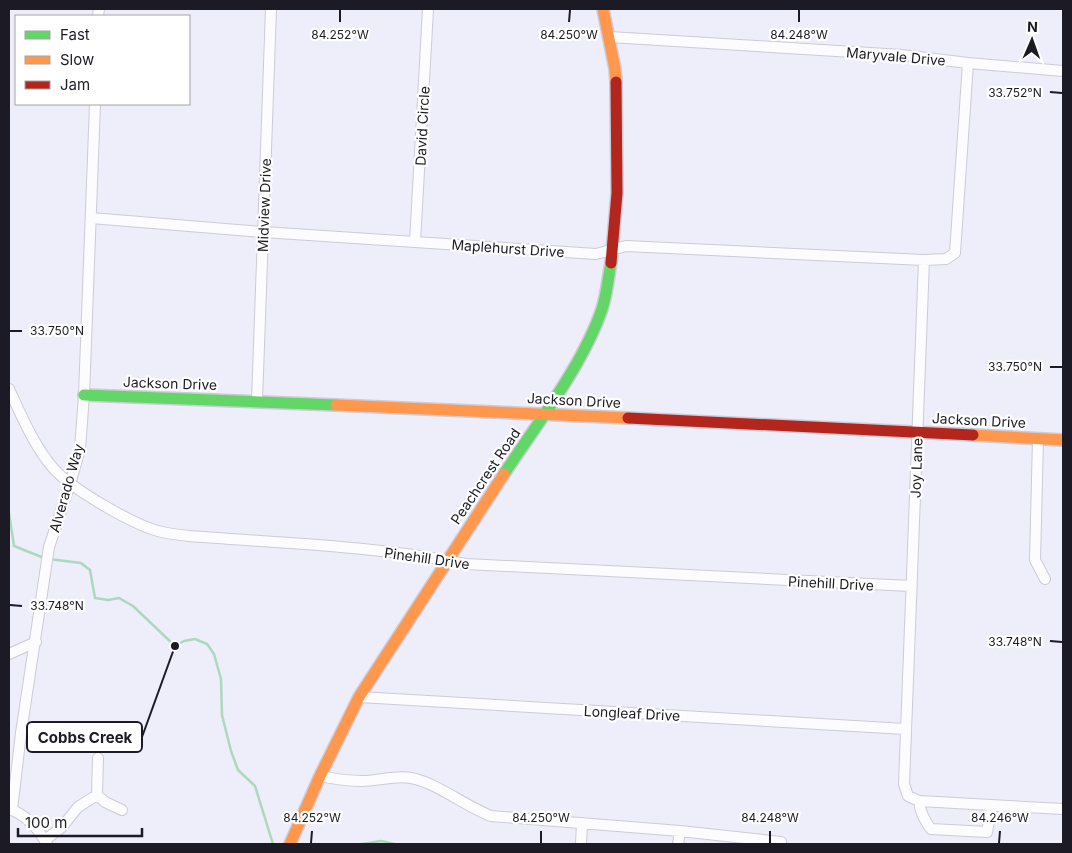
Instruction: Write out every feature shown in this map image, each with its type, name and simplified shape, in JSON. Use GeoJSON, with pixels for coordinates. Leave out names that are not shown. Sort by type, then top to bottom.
{"type":"FeatureCollection","features":[{"type":"Feature","properties":{"kind":"street","name":"Midview Drive"},"geometry":{"type":"LineString","coordinates":[[257,401],[271,9]]}},
{"type":"Feature","properties":{"kind":"street","name":"David Circle"},"geometry":{"type":"LineString","coordinates":[[415,242],[428,9]]}},
{"type":"Feature","properties":{"kind":"street","name":"Peachcrest Road"},"geometry":{"type":"LineString","coordinates":[[290,844],[320,776],[359,698],[446,560],[572,373],[591,337],[603,307],[613,250],[617,193],[617,93],[610,37],[603,9]]}},
{"type":"Feature","properties":{"kind":"street","name":"Maryvale Drive"},"geometry":{"type":"LineString","coordinates":[[610,37],[902,55],[1063,71]]}},
{"type":"Feature","properties":{"kind":"street"},"geometry":{"type":"LineString","coordinates":[[924,260],[946,259],[955,253],[968,63]]}},
{"type":"Feature","properties":{"kind":"street","name":"Alverado Way"},"geometry":{"type":"LineString","coordinates":[[10,809],[49,547],[80,449],[84,394],[95,105]]}},
{"type":"Feature","properties":{"kind":"street","name":"Maplehurst Drive"},"geometry":{"type":"LineString","coordinates":[[91,218],[263,232],[596,254],[626,246],[924,260]]}},
{"type":"Feature","properties":{"kind":"street","name":"Joy Lane"},"geometry":{"type":"LineString","coordinates":[[920,801],[908,796],[904,784],[924,260]]}},
{"type":"Feature","properties":{"kind":"street","name":"Pinehill Drive"},"geometry":{"type":"LineString","coordinates":[[9,389],[23,419],[54,469],[70,484],[127,518],[161,532],[189,536],[358,549],[466,564],[911,586]]}},
{"type":"Feature","properties":{"kind":"street","name":"Jackson Drive"},"geometry":{"type":"LineString","coordinates":[[84,394],[545,414],[1063,440]]}},
{"type":"Feature","properties":{"kind":"street"},"geometry":{"type":"LineString","coordinates":[[1038,439],[1035,560],[1045,578]]}},
{"type":"Feature","properties":{"kind":"street"},"geometry":{"type":"LineString","coordinates":[[9,654],[36,642]]}},
{"type":"Feature","properties":{"kind":"street","name":"Longleaf Drive"},"geometry":{"type":"LineString","coordinates":[[359,698],[906,729]]}},
{"type":"Feature","properties":{"kind":"street"},"geometry":{"type":"LineString","coordinates":[[97,795],[98,758]]}},
{"type":"Feature","properties":{"kind":"street"},"geometry":{"type":"LineString","coordinates":[[320,776],[362,781],[409,777],[422,780],[476,810],[491,816],[680,831],[781,842]]}},
{"type":"Feature","properties":{"kind":"street"},"geometry":{"type":"LineString","coordinates":[[10,809],[29,819],[46,842],[62,827],[78,807],[86,800],[97,795]]}},
{"type":"Feature","properties":{"kind":"street"},"geometry":{"type":"LineString","coordinates":[[97,795],[105,802],[122,810]]}},
{"type":"Feature","properties":{"kind":"street"},"geometry":{"type":"LineString","coordinates":[[992,805],[987,832],[930,829],[920,811],[920,801],[950,803],[992,805],[1063,809]]}},
{"type":"Feature","properties":{"kind":"street"},"geometry":{"type":"LineString","coordinates":[[581,844],[582,823]]}},
{"type":"Feature","properties":{"kind":"street"},"geometry":{"type":"LineString","coordinates":[[678,844],[680,831]]}},
{"type":"Feature","properties":{"kind":"waterway"},"geometry":{"type":"LineString","coordinates":[[9,513],[14,546],[44,558]]}},
{"type":"Feature","properties":{"kind":"waterway"},"geometry":{"type":"LineString","coordinates":[[49,559],[81,563],[90,570],[95,598],[108,600],[119,598],[133,606],[175,646],[184,641],[195,639],[207,644],[214,654],[221,679],[222,715],[231,751],[238,770],[255,786],[273,844]]}},
{"type":"Feature","properties":{"kind":"waterway"},"geometry":{"type":"LineString","coordinates":[[362,844],[381,841],[395,844]]}},
{"type":"Feature","properties":{"kind":"traffic: fast"},"geometry":{"type":"LineString","coordinates":[[504,474],[558,394],[594,330],[602,309],[611,263]]}},
{"type":"Feature","properties":{"kind":"traffic: fast"},"geometry":{"type":"LineString","coordinates":[[84,395],[336,405]]}},
{"type":"Feature","properties":{"kind":"traffic: slow"},"geometry":{"type":"LineString","coordinates":[[603,9],[616,82]]}},
{"type":"Feature","properties":{"kind":"traffic: slow"},"geometry":{"type":"LineString","coordinates":[[336,405],[628,418]]}},
{"type":"Feature","properties":{"kind":"traffic: slow"},"geometry":{"type":"LineString","coordinates":[[973,435],[1063,440]]}},
{"type":"Feature","properties":{"kind":"traffic: slow"},"geometry":{"type":"LineString","coordinates":[[290,844],[320,776],[359,697],[504,474]]}},
{"type":"Feature","properties":{"kind":"traffic: jam"},"geometry":{"type":"LineString","coordinates":[[611,263],[617,193],[616,82]]}},
{"type":"Feature","properties":{"kind":"traffic: jam"},"geometry":{"type":"LineString","coordinates":[[628,418],[973,435]]}},
{"type":"Feature","properties":{"kind":"place","name":"Cobbs Creek"},"geometry":{"type":"Point","coordinates":[175,646]}}]}
